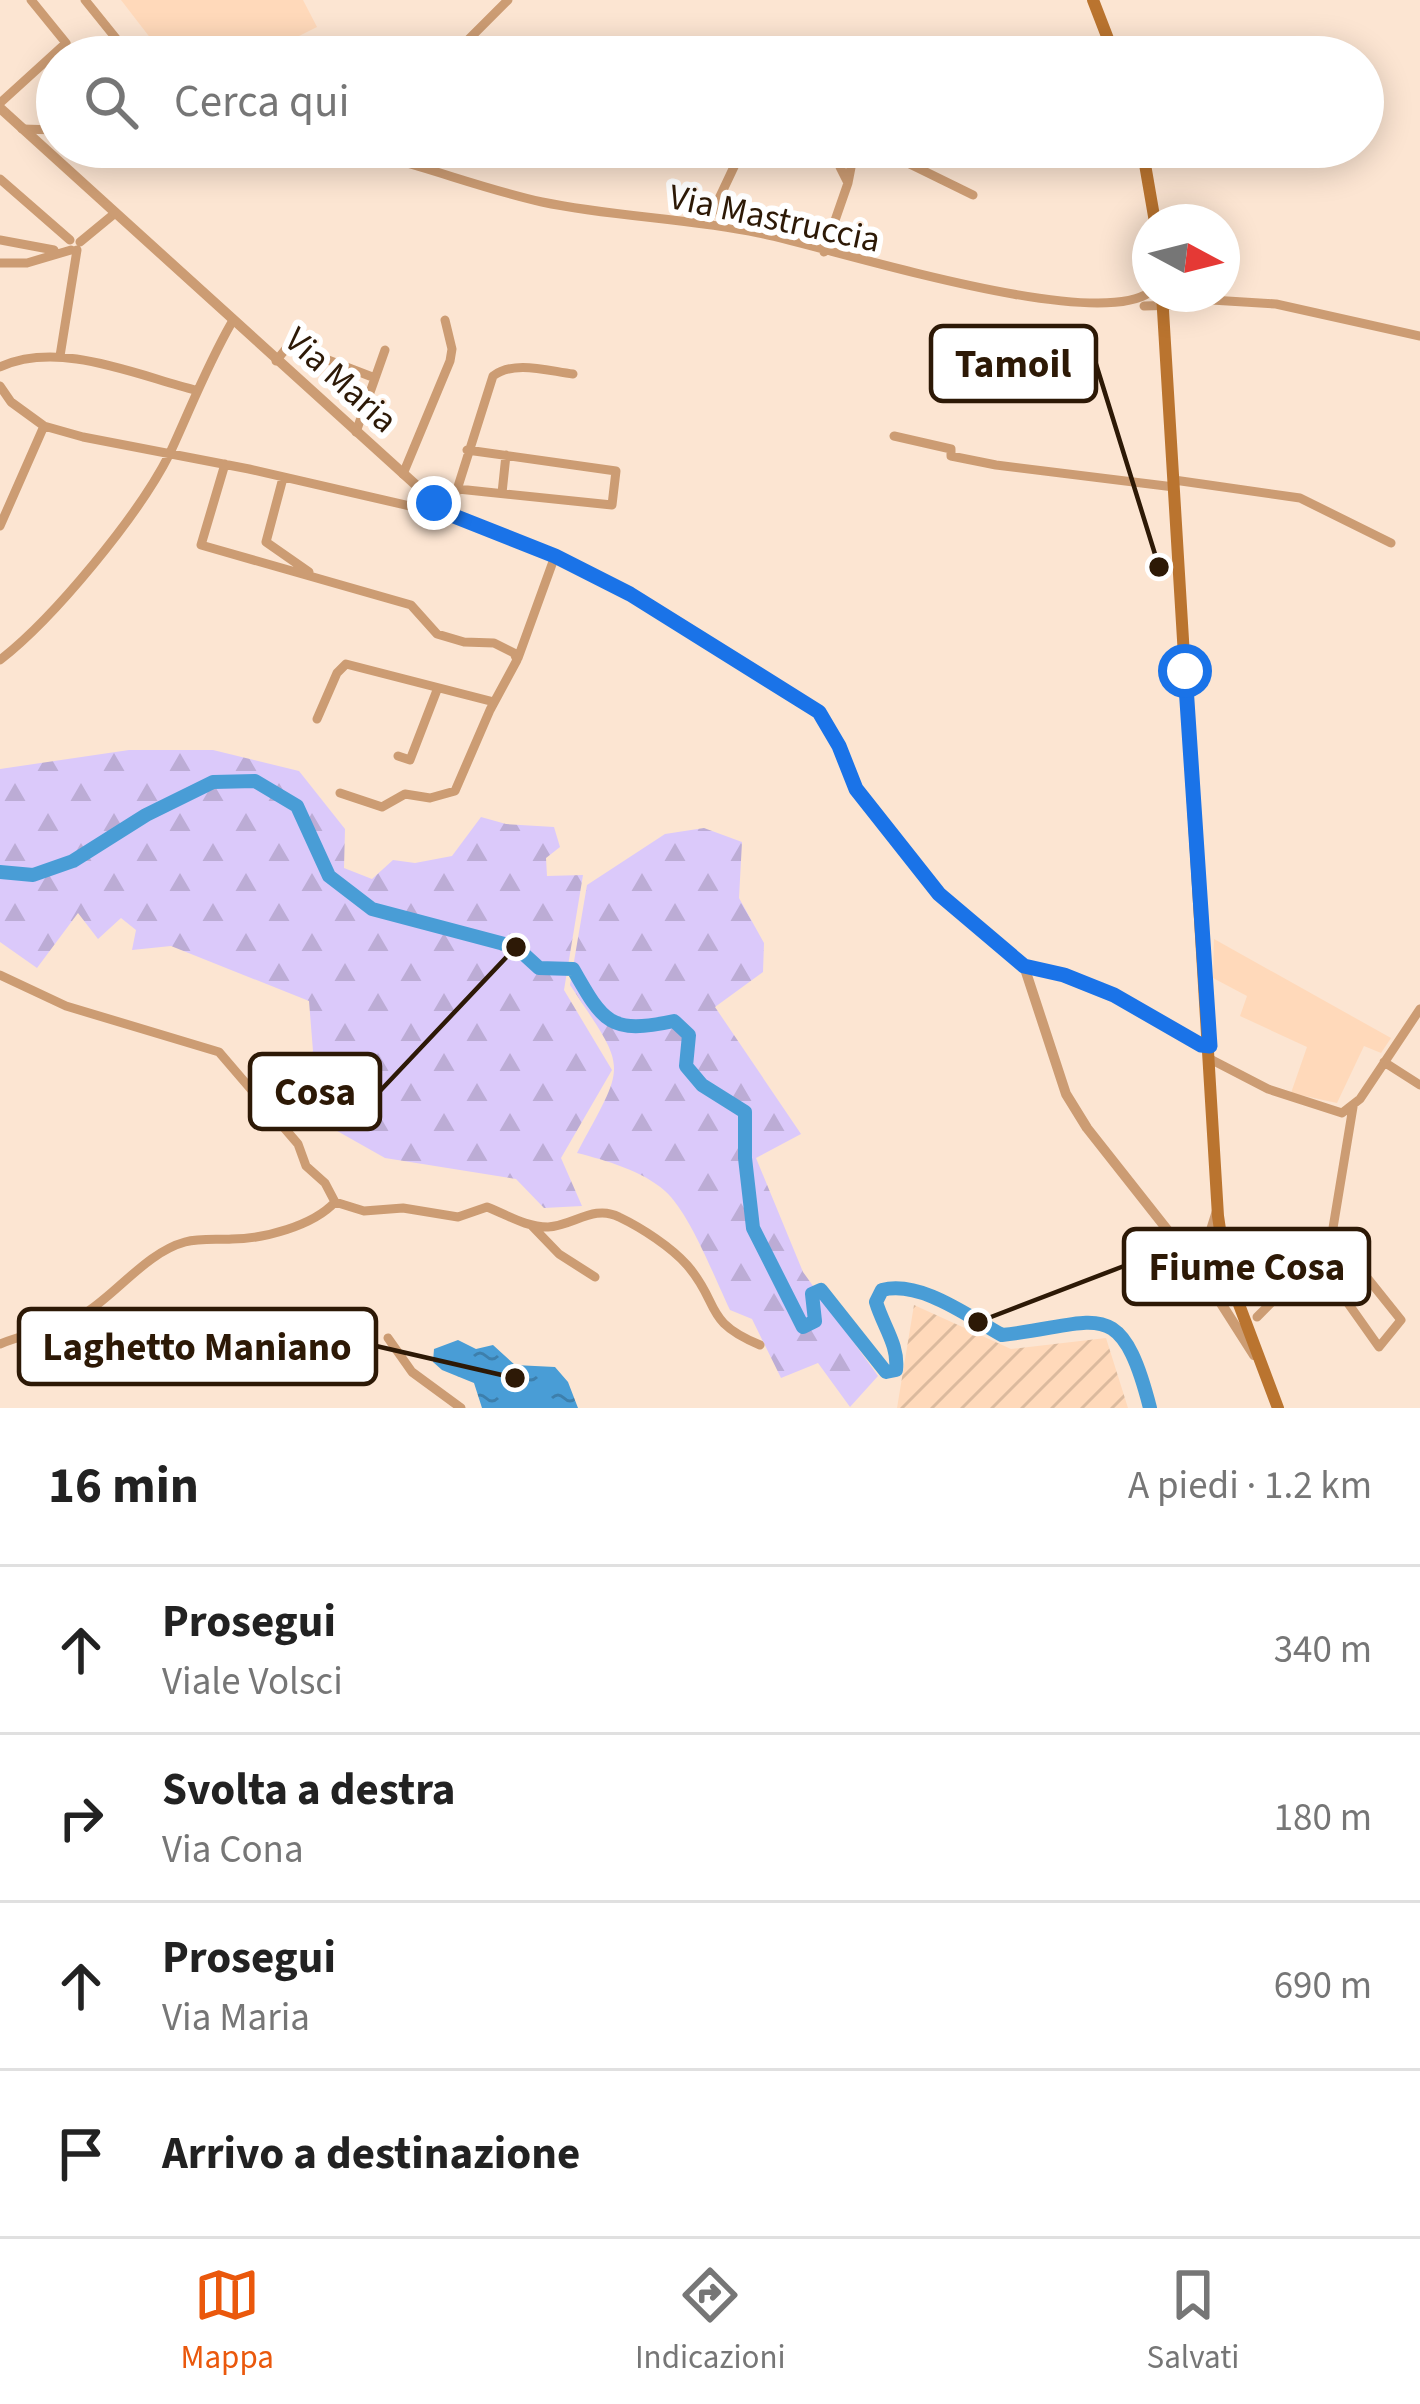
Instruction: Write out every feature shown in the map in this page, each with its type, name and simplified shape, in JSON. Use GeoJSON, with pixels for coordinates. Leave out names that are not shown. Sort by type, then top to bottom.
{"type":"FeatureCollection","features":[{"type":"Feature","properties":{"kind":"main road"},"geometry":{"type":"LineString","coordinates":[[1093,0],[1106,36]]}},
{"type":"Feature","properties":{"kind":"main road"},"geometry":{"type":"LineString","coordinates":[[1146,168],[1153,204]]}},
{"type":"Feature","properties":{"kind":"main road"},"geometry":{"type":"LineString","coordinates":[[1164,312],[1218,1208],[1224,1262],[1278,1408]]}},
{"type":"Feature","properties":{"kind":"street"},"geometry":{"type":"LineString","coordinates":[[31,0],[60,36]]}},
{"type":"Feature","properties":{"kind":"street"},"geometry":{"type":"LineString","coordinates":[[85,0],[114,36]]}},
{"type":"Feature","properties":{"kind":"street"},"geometry":{"type":"LineString","coordinates":[[473,36],[508,0]]}},
{"type":"Feature","properties":{"kind":"street"},"geometry":{"type":"LineString","coordinates":[[0,105],[36,75]]}},
{"type":"Feature","properties":{"kind":"street","name":"Via Maria"},"geometry":{"type":"LineString","coordinates":[[0,105],[36,142]]}},
{"type":"Feature","properties":{"kind":"street"},"geometry":{"type":"LineString","coordinates":[[22,129],[36,129]]}},
{"type":"Feature","properties":{"kind":"street","name":"Via Maria"},"geometry":{"type":"LineString","coordinates":[[64,168],[449,514],[555,556],[661,611],[819,712],[856,789],[939,894],[1024,966]]}},
{"type":"Feature","properties":{"kind":"street","name":"Via Mastruccia"},"geometry":{"type":"LineString","coordinates":[[427,168],[534,200],[763,234],[824,252],[1066,303],[1132,300]]}},
{"type":"Feature","properties":{"kind":"street"},"geometry":{"type":"LineString","coordinates":[[707,224],[733,168]]}},
{"type":"Feature","properties":{"kind":"street"},"geometry":{"type":"LineString","coordinates":[[824,252],[848,183],[841,168]]}},
{"type":"Feature","properties":{"kind":"street"},"geometry":{"type":"LineString","coordinates":[[918,168],[973,195]]}},
{"type":"Feature","properties":{"kind":"street"},"geometry":{"type":"LineString","coordinates":[[0,178],[72,247]]}},
{"type":"Feature","properties":{"kind":"street"},"geometry":{"type":"LineString","coordinates":[[0,263],[27,263],[72,247],[101,229],[114,214]]}},
{"type":"Feature","properties":{"kind":"street"},"geometry":{"type":"LineString","coordinates":[[0,240],[72,247]]}},
{"type":"Feature","properties":{"kind":"street"},"geometry":{"type":"LineString","coordinates":[[60,356],[72,247]]}},
{"type":"Feature","properties":{"kind":"street"},"geometry":{"type":"LineString","coordinates":[[1240,302],[1276,304],[1420,336]]}},
{"type":"Feature","properties":{"kind":"street"},"geometry":{"type":"LineString","coordinates":[[1151,312],[1165,332],[1177,312]]}},
{"type":"Feature","properties":{"kind":"street"},"geometry":{"type":"LineString","coordinates":[[403,474],[450,361],[445,320]]}},
{"type":"Feature","properties":{"kind":"street"},"geometry":{"type":"LineString","coordinates":[[0,660],[62,601],[152,484],[232,322]]}},
{"type":"Feature","properties":{"kind":"street"},"geometry":{"type":"LineString","coordinates":[[276,361],[289,345],[375,378]]}},
{"type":"Feature","properties":{"kind":"street"},"geometry":{"type":"LineString","coordinates":[[356,432],[385,350]]}},
{"type":"Feature","properties":{"kind":"street"},"geometry":{"type":"LineString","coordinates":[[0,367],[16,360],[60,356],[195,390]]}},
{"type":"Feature","properties":{"kind":"street"},"geometry":{"type":"LineString","coordinates":[[0,386],[11,402],[44,426],[449,514],[489,384],[498,371],[516,367],[573,374]]}},
{"type":"Feature","properties":{"kind":"street"},"geometry":{"type":"LineString","coordinates":[[0,526],[44,426]]}},
{"type":"Feature","properties":{"kind":"street"},"geometry":{"type":"LineString","coordinates":[[894,436],[952,449],[951,456],[996,466],[1300,498],[1391,543]]}},
{"type":"Feature","properties":{"kind":"street"},"geometry":{"type":"LineString","coordinates":[[458,489],[612,505],[616,471],[467,450]]}},
{"type":"Feature","properties":{"kind":"street"},"geometry":{"type":"LineString","coordinates":[[502,493],[506,455]]}},
{"type":"Feature","properties":{"kind":"street"},"geometry":{"type":"LineString","coordinates":[[225,464],[201,545],[411,605],[437,634],[464,642],[494,643],[514,652],[518,660]]}},
{"type":"Feature","properties":{"kind":"street"},"geometry":{"type":"LineString","coordinates":[[284,478],[266,542],[318,578]]}},
{"type":"Feature","properties":{"kind":"street"},"geometry":{"type":"LineString","coordinates":[[340,793],[382,807],[405,794],[430,798],[455,791],[518,660],[555,556]]}},
{"type":"Feature","properties":{"kind":"street"},"geometry":{"type":"LineString","coordinates":[[317,719],[346,664],[494,702]]}},
{"type":"Feature","properties":{"kind":"street"},"geometry":{"type":"LineString","coordinates":[[398,755],[410,760],[437,690]]}},
{"type":"Feature","properties":{"kind":"street"},"geometry":{"type":"LineString","coordinates":[[1264,1373],[1226,1308],[1066,1094],[1024,966],[1050,970],[1114,995],[1268,1089],[1342,1113],[1353,1107]]}},
{"type":"Feature","properties":{"kind":"street"},"geometry":{"type":"LineString","coordinates":[[0,975],[67,1006],[219,1052],[298,1144],[306,1166],[335,1202],[364,1210],[403,1208],[458,1216],[487,1207],[532,1226],[559,1226],[602,1212],[620,1217],[690,1268],[724,1326],[760,1345]]}},
{"type":"Feature","properties":{"kind":"street"},"geometry":{"type":"LineString","coordinates":[[1257,1317],[1316,1258],[1332,1234],[1353,1107],[1420,1009]]}},
{"type":"Feature","properties":{"kind":"street"},"geometry":{"type":"LineString","coordinates":[[1384,1062],[1420,1085]]}},
{"type":"Feature","properties":{"kind":"street"},"geometry":{"type":"LineString","coordinates":[[0,1344],[28,1330],[84,1315],[182,1242],[236,1240],[281,1230],[313,1218],[335,1202]]}},
{"type":"Feature","properties":{"kind":"street"},"geometry":{"type":"LineString","coordinates":[[1168,1230],[1189,1239],[1202,1238],[1211,1230],[1218,1208]]}},
{"type":"Feature","properties":{"kind":"street"},"geometry":{"type":"LineString","coordinates":[[532,1226],[550,1247],[595,1276]]}},
{"type":"Feature","properties":{"kind":"street"},"geometry":{"type":"LineString","coordinates":[[1168,1230],[1224,1262]]}},
{"type":"Feature","properties":{"kind":"street"},"geometry":{"type":"LineString","coordinates":[[1316,1258],[1378,1347],[1386,1342],[1401,1320],[1332,1234]]}},
{"type":"Feature","properties":{"kind":"street"},"geometry":{"type":"LineString","coordinates":[[1184,1250],[1202,1264],[1224,1262]]}},
{"type":"Feature","properties":{"kind":"street"},"geometry":{"type":"LineString","coordinates":[[388,1338],[412,1372],[461,1408]]}},
{"type":"Feature","properties":{"kind":"shaded area"},"geometry":{"type":"Polygon","coordinates":[[[121,0],[303,0],[317,27],[299,36],[149,36],[121,0]]]}},
{"type":"Feature","properties":{"kind":"shaded area"},"geometry":{"type":"Polygon","coordinates":[[[1214,939],[1391,1038],[1381,1053],[1364,1046],[1337,1103],[1291,1093],[1307,1047],[1240,1016],[1247,996],[1213,978],[1214,939]]]}},
{"type":"Feature","properties":{"kind":"shaded area"},"geometry":{"type":"Polygon","coordinates":[[[914,1305],[1011,1349],[1106,1338],[1128,1408],[897,1408],[914,1305]]]}},
{"type":"Feature","properties":{"kind":"green space"},"geometry":{"type":"Polygon","coordinates":[[[129,750],[213,750],[299,771],[345,829],[344,868],[372,879],[393,860],[415,863],[452,856],[481,817],[554,827],[560,847],[546,858],[547,876],[583,875],[564,990],[612,1070],[561,1158],[582,1206],[544,1208],[516,1179],[385,1158],[284,1101],[313,1051],[309,1001],[171,946],[132,950],[136,930],[121,918],[98,939],[78,913],[37,968],[0,942],[0,769],[129,750]]]}},
{"type":"Feature","properties":{"kind":"green space"},"geometry":{"type":"Polygon","coordinates":[[[704,828],[742,842],[739,898],[764,943],[763,972],[715,1007],[801,1134],[756,1158],[803,1272],[878,1376],[850,1407],[818,1363],[781,1378],[752,1319],[730,1310],[693,1230],[665,1191],[635,1172],[577,1153],[605,1100],[614,1068],[603,1035],[570,985],[587,885],[665,834],[704,828]]]}},
{"type":"Feature","properties":{"kind":"water"},"geometry":{"type":"Polygon","coordinates":[[[458,1340],[476,1349],[493,1345],[515,1365],[555,1367],[568,1382],[578,1408],[482,1408],[474,1383],[433,1362],[434,1349],[458,1340]]]}},
{"type":"Feature","properties":{"kind":"waterway"},"geometry":{"type":"LineString","coordinates":[[0,872],[33,875],[73,861],[146,815],[213,782],[255,781],[297,806],[329,876],[372,909],[516,947],[539,968],[573,969],[592,1001],[611,1020],[635,1026],[674,1021],[689,1035],[686,1066],[702,1085],[745,1112],[753,1228],[803,1327],[815,1321],[812,1294],[821,1290],[886,1372],[896,1370],[896,1361],[876,1302],[882,1290],[897,1288],[928,1295],[1002,1335],[1100,1324],[1115,1331],[1128,1346],[1150,1408]]}},
{"type":"Feature","properties":{"kind":"place","name":"Tamoil"},"geometry":{"type":"Point","coordinates":[1159,567]}},
{"type":"Feature","properties":{"kind":"place","name":"Cosa"},"geometry":{"type":"Point","coordinates":[516,947]}},
{"type":"Feature","properties":{"kind":"place","name":"Fiume Cosa"},"geometry":{"type":"Point","coordinates":[978,1322]}},
{"type":"Feature","properties":{"kind":"place","name":"Laghetto Maniano"},"geometry":{"type":"Point","coordinates":[515,1378]}},
{"type":"Feature","properties":{"kind":"route"},"geometry":{"type":"LineString","coordinates":[[434,503],[449,514],[555,556],[630,594],[819,712],[856,789],[939,894],[1024,966],[1064,975],[1114,995],[1210,1046],[1185,671]]}}]}
